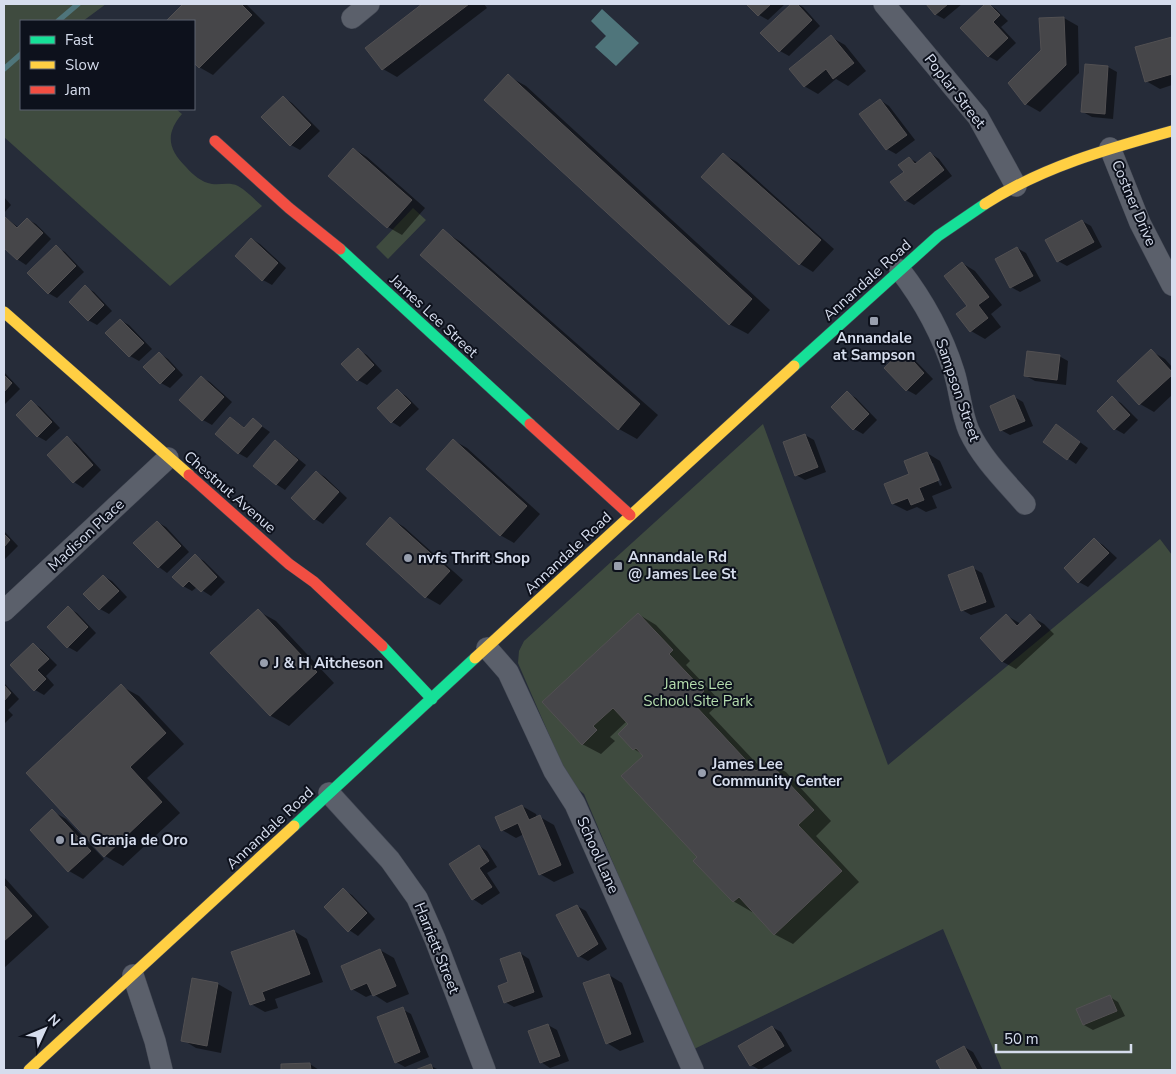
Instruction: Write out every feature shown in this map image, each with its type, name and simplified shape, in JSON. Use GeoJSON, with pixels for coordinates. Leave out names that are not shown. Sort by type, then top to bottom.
{"type":"FeatureCollection","features":[{"type":"Feature","properties":{"kind":"main road","name":"Annandale Road"},"geometry":{"type":"LineString","coordinates":[[29,1070],[630,515],[938,236],[973,211],[1016,186],[1061,166],[1110,148],[1172,131]]}},
{"type":"Feature","properties":{"kind":"main road","name":"James Lee Street"},"geometry":{"type":"LineString","coordinates":[[215,141],[289,208],[341,250],[630,515]]}},
{"type":"Feature","properties":{"kind":"main road","name":"Chestnut Avenue"},"geometry":{"type":"LineString","coordinates":[[4,312],[288,564],[301,571],[362,626],[395,658],[432,699]]}},
{"type":"Feature","properties":{"kind":"street"},"geometry":{"type":"LineString","coordinates":[[352,18],[370,4]]}},
{"type":"Feature","properties":{"kind":"street","name":"Poplar Street"},"geometry":{"type":"LineString","coordinates":[[884,4],[978,117],[1016,186]]}},
{"type":"Feature","properties":{"kind":"street","name":"Costner Drive"},"geometry":{"type":"LineString","coordinates":[[1110,148],[1140,224],[1172,285]]}},
{"type":"Feature","properties":{"kind":"street","name":"Sampson Street"},"geometry":{"type":"LineString","coordinates":[[900,270],[920,296],[934,321],[954,371],[969,430],[977,446],[1026,504]]}},
{"type":"Feature","properties":{"kind":"street","name":"Madison Place"},"geometry":{"type":"LineString","coordinates":[[4,611],[168,458]]}},
{"type":"Feature","properties":{"kind":"street","name":"School Lane"},"geometry":{"type":"LineString","coordinates":[[487,648],[508,672],[554,771],[575,804],[692,1070]]}},
{"type":"Feature","properties":{"kind":"street","name":"Harriett Street"},"geometry":{"type":"LineString","coordinates":[[330,793],[390,860],[417,898],[435,939],[485,1070]]}},
{"type":"Feature","properties":{"kind":"street"},"geometry":{"type":"LineString","coordinates":[[133,975],[162,1070]]}},
{"type":"Feature","properties":{"kind":"green space"},"geometry":{"type":"Polygon","coordinates":[[[4,4],[106,4],[84,20],[20,20],[20,110],[177,110],[182,114],[173,128],[171,135],[172,148],[191,173],[208,183],[238,186],[262,206],[170,286],[4,137],[4,4]]]}},
{"type":"Feature","properties":{"kind":"green space"},"geometry":{"type":"Polygon","coordinates":[[[413,208],[426,220],[388,259],[376,247],[413,208]]]}},
{"type":"Feature","properties":{"kind":"green space","name":"James Lee School Site Park"},"geometry":{"type":"Polygon","coordinates":[[[763,424],[888,765],[1160,539],[1172,555],[1172,1070],[1002,1070],[943,929],[692,1050],[584,794],[573,785],[566,774],[518,663],[519,651],[524,641],[763,424]]]}},
{"type":"Feature","properties":{"kind":"shaded area"},"geometry":{"type":"Polygon","coordinates":[[[602,9],[639,43],[616,66],[595,47],[606,36],[591,21],[602,9]]]}},
{"type":"Feature","properties":{"kind":"building"},"geometry":{"type":"Polygon","coordinates":[[[183,4],[241,4],[252,15],[199,68],[195,64],[195,20],[167,20],[183,4]]]}},
{"type":"Feature","properties":{"kind":"building"},"geometry":{"type":"Polygon","coordinates":[[[422,4],[469,4],[382,70],[365,48],[422,4]]]}},
{"type":"Feature","properties":{"kind":"building"},"geometry":{"type":"Polygon","coordinates":[[[746,4],[771,4],[758,16],[746,4]]]}},
{"type":"Feature","properties":{"kind":"building"},"geometry":{"type":"Polygon","coordinates":[[[791,4],[797,4],[812,20],[779,52],[760,33],[791,4]]]}},
{"type":"Feature","properties":{"kind":"building"},"geometry":{"type":"Polygon","coordinates":[[[926,4],[948,4],[935,15],[926,4]]]}},
{"type":"Feature","properties":{"kind":"building"},"geometry":{"type":"Polygon","coordinates":[[[985,4],[989,4],[1000,15],[993,22],[1008,38],[988,57],[960,28],[985,4]]]}},
{"type":"Feature","properties":{"kind":"building"},"geometry":{"type":"Polygon","coordinates":[[[1064,17],[1066,65],[1025,105],[1008,83],[1041,50],[1039,18],[1064,17]]]}},
{"type":"Feature","properties":{"kind":"building"},"geometry":{"type":"Polygon","coordinates":[[[831,35],[854,63],[833,79],[826,69],[804,87],[789,69],[831,35]]]}},
{"type":"Feature","properties":{"kind":"building"},"geometry":{"type":"Polygon","coordinates":[[[1172,37],[1172,74],[1145,82],[1135,47],[1172,37]]]}},
{"type":"Feature","properties":{"kind":"building"},"geometry":{"type":"Polygon","coordinates":[[[1085,64],[1108,66],[1105,114],[1081,112],[1085,64]]]}},
{"type":"Feature","properties":{"kind":"building"},"geometry":{"type":"Polygon","coordinates":[[[508,74],[752,299],[729,325],[484,100],[508,74]]]}},
{"type":"Feature","properties":{"kind":"building"},"geometry":{"type":"Polygon","coordinates":[[[283,96],[311,125],[290,146],[261,117],[283,96]]]}},
{"type":"Feature","properties":{"kind":"building"},"geometry":{"type":"Polygon","coordinates":[[[880,99],[907,135],[886,150],[859,114],[880,99]]]}},
{"type":"Feature","properties":{"kind":"building"},"geometry":{"type":"Polygon","coordinates":[[[353,148],[412,200],[387,228],[328,176],[353,148]]]}},
{"type":"Feature","properties":{"kind":"building"},"geometry":{"type":"Polygon","coordinates":[[[930,152],[944,170],[905,201],[890,182],[904,172],[898,165],[909,157],[915,164],[930,152]]]}},
{"type":"Feature","properties":{"kind":"building"},"geometry":{"type":"Polygon","coordinates":[[[723,153],[821,240],[799,265],[701,177],[723,153]]]}},
{"type":"Feature","properties":{"kind":"building"},"geometry":{"type":"Polygon","coordinates":[[[5,217],[17,228],[27,218],[43,233],[17,260],[4,248],[5,217]]]}},
{"type":"Feature","properties":{"kind":"building"},"geometry":{"type":"Polygon","coordinates":[[[1082,220],[1094,242],[1057,262],[1045,240],[1082,220]]]}},
{"type":"Feature","properties":{"kind":"building"},"geometry":{"type":"Polygon","coordinates":[[[443,229],[640,404],[618,430],[420,255],[443,229]]]}},
{"type":"Feature","properties":{"kind":"building"},"geometry":{"type":"Polygon","coordinates":[[[251,238],[278,263],[262,281],[235,256],[251,238]]]}},
{"type":"Feature","properties":{"kind":"building"},"geometry":{"type":"Polygon","coordinates":[[[56,245],[76,266],[48,294],[27,273],[56,245]]]}},
{"type":"Feature","properties":{"kind":"building"},"geometry":{"type":"Polygon","coordinates":[[[1017,247],[1033,276],[1010,288],[995,259],[1017,247]]]}},
{"type":"Feature","properties":{"kind":"building"},"geometry":{"type":"Polygon","coordinates":[[[962,262],[989,297],[978,305],[988,318],[970,332],[956,314],[967,306],[944,276],[962,262]]]}},
{"type":"Feature","properties":{"kind":"building"},"geometry":{"type":"Polygon","coordinates":[[[85,285],[104,305],[88,321],[69,302],[85,285]]]}},
{"type":"Feature","properties":{"kind":"building"},"geometry":{"type":"Polygon","coordinates":[[[120,319],[144,343],[129,357],[105,333],[120,319]]]}},
{"type":"Feature","properties":{"kind":"building"},"geometry":{"type":"Polygon","coordinates":[[[358,348],[374,365],[357,381],[341,364],[358,348]]]}},
{"type":"Feature","properties":{"kind":"building"},"geometry":{"type":"Polygon","coordinates":[[[1151,349],[1172,372],[1172,375],[1139,405],[1117,381],[1151,349]]]}},
{"type":"Feature","properties":{"kind":"building"},"geometry":{"type":"Polygon","coordinates":[[[903,350],[924,373],[906,391],[884,368],[903,350]]]}},
{"type":"Feature","properties":{"kind":"building"},"geometry":{"type":"Polygon","coordinates":[[[1027,351],[1060,355],[1057,380],[1024,376],[1027,351]]]}},
{"type":"Feature","properties":{"kind":"building"},"geometry":{"type":"Polygon","coordinates":[[[159,352],[175,369],[160,384],[143,367],[159,352]]]}},
{"type":"Feature","properties":{"kind":"building"},"geometry":{"type":"Polygon","coordinates":[[[4,375],[12,383],[4,392],[4,375]]]}},
{"type":"Feature","properties":{"kind":"building"},"geometry":{"type":"Polygon","coordinates":[[[201,376],[224,397],[202,421],[179,400],[201,376]]]}},
{"type":"Feature","properties":{"kind":"building"},"geometry":{"type":"Polygon","coordinates":[[[397,389],[411,403],[391,423],[377,408],[397,389]]]}},
{"type":"Feature","properties":{"kind":"building"},"geometry":{"type":"Polygon","coordinates":[[[847,391],[869,414],[853,430],[831,407],[847,391]]]}},
{"type":"Feature","properties":{"kind":"building"},"geometry":{"type":"Polygon","coordinates":[[[1014,395],[1025,421],[1000,431],[990,406],[1014,395]]]}},
{"type":"Feature","properties":{"kind":"building"},"geometry":{"type":"Polygon","coordinates":[[[1112,396],[1130,415],[1114,430],[1097,411],[1112,396]]]}},
{"type":"Feature","properties":{"kind":"building"},"geometry":{"type":"Polygon","coordinates":[[[31,400],[52,422],[37,437],[16,415],[31,400]]]}},
{"type":"Feature","properties":{"kind":"building"},"geometry":{"type":"Polygon","coordinates":[[[230,417],[244,428],[253,418],[262,426],[238,454],[215,434],[230,417]]]}},
{"type":"Feature","properties":{"kind":"building"},"geometry":{"type":"Polygon","coordinates":[[[1056,424],[1080,442],[1067,460],[1043,442],[1056,424]]]}},
{"type":"Feature","properties":{"kind":"building"},"geometry":{"type":"Polygon","coordinates":[[[805,434],[818,467],[795,476],[783,442],[805,434]]]}},
{"type":"Feature","properties":{"kind":"building"},"geometry":{"type":"Polygon","coordinates":[[[67,436],[93,465],[73,483],[47,455],[67,436]]]}},
{"type":"Feature","properties":{"kind":"building"},"geometry":{"type":"Polygon","coordinates":[[[453,439],[527,506],[500,536],[426,469],[453,439]]]}},
{"type":"Feature","properties":{"kind":"building"},"geometry":{"type":"Polygon","coordinates":[[[275,440],[298,460],[276,485],[253,466],[275,440]]]}},
{"type":"Feature","properties":{"kind":"building"},"geometry":{"type":"Polygon","coordinates":[[[927,452],[939,480],[919,488],[924,500],[911,505],[908,498],[892,504],[884,484],[909,474],[904,461],[927,452]]]}},
{"type":"Feature","properties":{"kind":"building"},"geometry":{"type":"Polygon","coordinates":[[[316,471],[339,492],[314,520],[291,498],[316,471]]]}},
{"type":"Feature","properties":{"kind":"building","name":"nvfs Thrift Shop"},"geometry":{"type":"Polygon","coordinates":[[[390,517],[450,571],[425,598],[366,544],[390,517]]]}},
{"type":"Feature","properties":{"kind":"building"},"geometry":{"type":"Polygon","coordinates":[[[157,521],[181,546],[158,568],[133,543],[157,521]]]}},
{"type":"Feature","properties":{"kind":"building"},"geometry":{"type":"Polygon","coordinates":[[[4,534],[10,540],[4,547],[4,534]]]}},
{"type":"Feature","properties":{"kind":"building"},"geometry":{"type":"Polygon","coordinates":[[[1094,538],[1109,553],[1078,583],[1064,568],[1094,538]]]}},
{"type":"Feature","properties":{"kind":"building"},"geometry":{"type":"Polygon","coordinates":[[[195,554],[217,577],[201,592],[189,581],[183,587],[172,577],[195,554]]]}},
{"type":"Feature","properties":{"kind":"building"},"geometry":{"type":"Polygon","coordinates":[[[973,566],[986,602],[961,611],[948,575],[973,566]]]}},
{"type":"Feature","properties":{"kind":"building"},"geometry":{"type":"Polygon","coordinates":[[[103,575],[119,591],[99,610],[83,594],[103,575]]]}},
{"type":"Feature","properties":{"kind":"building"},"geometry":{"type":"Polygon","coordinates":[[[68,606],[88,627],[67,648],[47,627],[68,606]]]}},
{"type":"Feature","properties":{"kind":"building","name":"J & H Aitcheson"},"geometry":{"type":"Polygon","coordinates":[[[258,609],[317,672],[270,716],[210,653],[258,609]]]}},
{"type":"Feature","properties":{"kind":"building","name":"James Lee Community Center"},"geometry":{"type":"Polygon","coordinates":[[[638,613],[673,650],[669,654],[704,691],[692,702],[756,771],[767,760],[814,810],[798,825],[842,871],[774,935],[739,897],[733,902],[693,861],[697,857],[621,776],[643,756],[636,748],[633,750],[618,734],[628,724],[613,708],[593,726],[597,730],[582,745],[542,702],[638,613]]]}},
{"type":"Feature","properties":{"kind":"building"},"geometry":{"type":"Polygon","coordinates":[[[1006,614],[1017,626],[1030,614],[1041,626],[1002,662],[980,638],[1006,614]]]}},
{"type":"Feature","properties":{"kind":"building"},"geometry":{"type":"Polygon","coordinates":[[[33,643],[49,659],[37,670],[46,679],[34,691],[10,665],[33,643]]]}},
{"type":"Feature","properties":{"kind":"building"},"geometry":{"type":"Polygon","coordinates":[[[121,684],[166,733],[130,767],[162,802],[104,857],[26,773],[121,684]]]}},
{"type":"Feature","properties":{"kind":"building"},"geometry":{"type":"Polygon","coordinates":[[[4,685],[11,693],[4,701],[4,685]]]}},
{"type":"Feature","properties":{"kind":"building"},"geometry":{"type":"Polygon","coordinates":[[[522,805],[529,820],[540,815],[561,865],[539,875],[518,823],[501,831],[495,817],[522,805]]]}},
{"type":"Feature","properties":{"kind":"building","name":"La Granja de Oro"},"geometry":{"type":"Polygon","coordinates":[[[52,809],[91,851],[68,872],[30,830],[52,809]]]}},
{"type":"Feature","properties":{"kind":"building"},"geometry":{"type":"Polygon","coordinates":[[[479,845],[489,861],[479,868],[492,887],[472,900],[449,864],[479,845]]]}},
{"type":"Feature","properties":{"kind":"building"},"geometry":{"type":"Polygon","coordinates":[[[4,885],[32,916],[4,941],[4,885]]]}},
{"type":"Feature","properties":{"kind":"building"},"geometry":{"type":"Polygon","coordinates":[[[343,888],[367,913],[348,932],[324,907],[343,888]]]}},
{"type":"Feature","properties":{"kind":"building"},"geometry":{"type":"Polygon","coordinates":[[[577,905],[598,944],[578,957],[556,915],[577,905]]]}},
{"type":"Feature","properties":{"kind":"building"},"geometry":{"type":"Polygon","coordinates":[[[294,930],[310,974],[262,992],[265,1000],[250,1005],[231,952],[294,930]]]}},
{"type":"Feature","properties":{"kind":"building"},"geometry":{"type":"Polygon","coordinates":[[[380,949],[396,986],[373,996],[367,983],[351,990],[341,966],[380,949]]]}},
{"type":"Feature","properties":{"kind":"building"},"geometry":{"type":"Polygon","coordinates":[[[520,952],[534,992],[504,1003],[498,986],[508,982],[500,959],[520,952]]]}},
{"type":"Feature","properties":{"kind":"building"},"geometry":{"type":"Polygon","coordinates":[[[609,974],[631,1034],[606,1044],[583,983],[609,974]]]}},
{"type":"Feature","properties":{"kind":"building"},"geometry":{"type":"Polygon","coordinates":[[[192,978],[218,983],[207,1046],[181,1041],[192,978]]]}},
{"type":"Feature","properties":{"kind":"building"},"geometry":{"type":"Polygon","coordinates":[[[1110,995],[1117,1011],[1083,1025],[1076,1009],[1110,995]]]}},
{"type":"Feature","properties":{"kind":"building"},"geometry":{"type":"Polygon","coordinates":[[[403,1007],[420,1052],[395,1063],[377,1017],[403,1007]]]}},
{"type":"Feature","properties":{"kind":"building"},"geometry":{"type":"Polygon","coordinates":[[[548,1024],[560,1056],[540,1063],[528,1031],[548,1024]]]}},
{"type":"Feature","properties":{"kind":"building"},"geometry":{"type":"Polygon","coordinates":[[[772,1026],[784,1046],[750,1066],[738,1046],[772,1026]]]}},
{"type":"Feature","properties":{"kind":"building"},"geometry":{"type":"Polygon","coordinates":[[[964,1046],[977,1070],[941,1070],[936,1061],[964,1046]]]}},
{"type":"Feature","properties":{"kind":"building"},"geometry":{"type":"Polygon","coordinates":[[[310,1063],[311,1070],[281,1070],[281,1064],[310,1063]]]}},
{"type":"Feature","properties":{"kind":"building"},"geometry":{"type":"Polygon","coordinates":[[[431,1064],[433,1070],[415,1070],[431,1064]]]}},
{"type":"Feature","properties":{"kind":"waterway"},"geometry":{"type":"LineString","coordinates":[[59,20],[78,4]]}},
{"type":"Feature","properties":{"kind":"waterway"},"geometry":{"type":"LineString","coordinates":[[4,69],[20,55]]}},
{"type":"Feature","properties":{"kind":"traffic: fast"},"geometry":{"type":"LineString","coordinates":[[794,366],[938,236],[985,204]]}},
{"type":"Feature","properties":{"kind":"traffic: fast"},"geometry":{"type":"LineString","coordinates":[[340,249],[530,424]]}},
{"type":"Feature","properties":{"kind":"traffic: fast"},"geometry":{"type":"LineString","coordinates":[[382,646],[432,699]]}},
{"type":"Feature","properties":{"kind":"traffic: fast"},"geometry":{"type":"LineString","coordinates":[[294,826],[475,658]]}},
{"type":"Feature","properties":{"kind":"traffic: slow"},"geometry":{"type":"LineString","coordinates":[[985,204],[1052,169],[1099,152],[1172,131]]}},
{"type":"Feature","properties":{"kind":"traffic: slow"},"geometry":{"type":"LineString","coordinates":[[4,312],[189,475]]}},
{"type":"Feature","properties":{"kind":"traffic: slow"},"geometry":{"type":"LineString","coordinates":[[475,658],[794,366]]}},
{"type":"Feature","properties":{"kind":"traffic: slow"},"geometry":{"type":"LineString","coordinates":[[29,1070],[294,826]]}},
{"type":"Feature","properties":{"kind":"traffic: jam"},"geometry":{"type":"LineString","coordinates":[[215,141],[289,208],[340,249]]}},
{"type":"Feature","properties":{"kind":"traffic: jam"},"geometry":{"type":"LineString","coordinates":[[530,424],[630,515]]}},
{"type":"Feature","properties":{"kind":"traffic: jam"},"geometry":{"type":"LineString","coordinates":[[189,475],[289,564],[314,582],[382,646]]}},
{"type":"Feature","properties":{"kind":"place","name":"Annandale at Sampson"},"geometry":{"type":"Point","coordinates":[874,321]}},
{"type":"Feature","properties":{"kind":"place","name":"nvfs Thrift Shop"},"geometry":{"type":"Point","coordinates":[408,558]}},
{"type":"Feature","properties":{"kind":"place","name":"Annandale Rd @ James Lee St"},"geometry":{"type":"Point","coordinates":[618,566]}},
{"type":"Feature","properties":{"kind":"place","name":"J & H Aitcheson"},"geometry":{"type":"Point","coordinates":[264,663]}},
{"type":"Feature","properties":{"kind":"place","name":"James Lee Community Center"},"geometry":{"type":"Point","coordinates":[702,773]}},
{"type":"Feature","properties":{"kind":"place","name":"La Granja de Oro"},"geometry":{"type":"Point","coordinates":[60,840]}}]}
